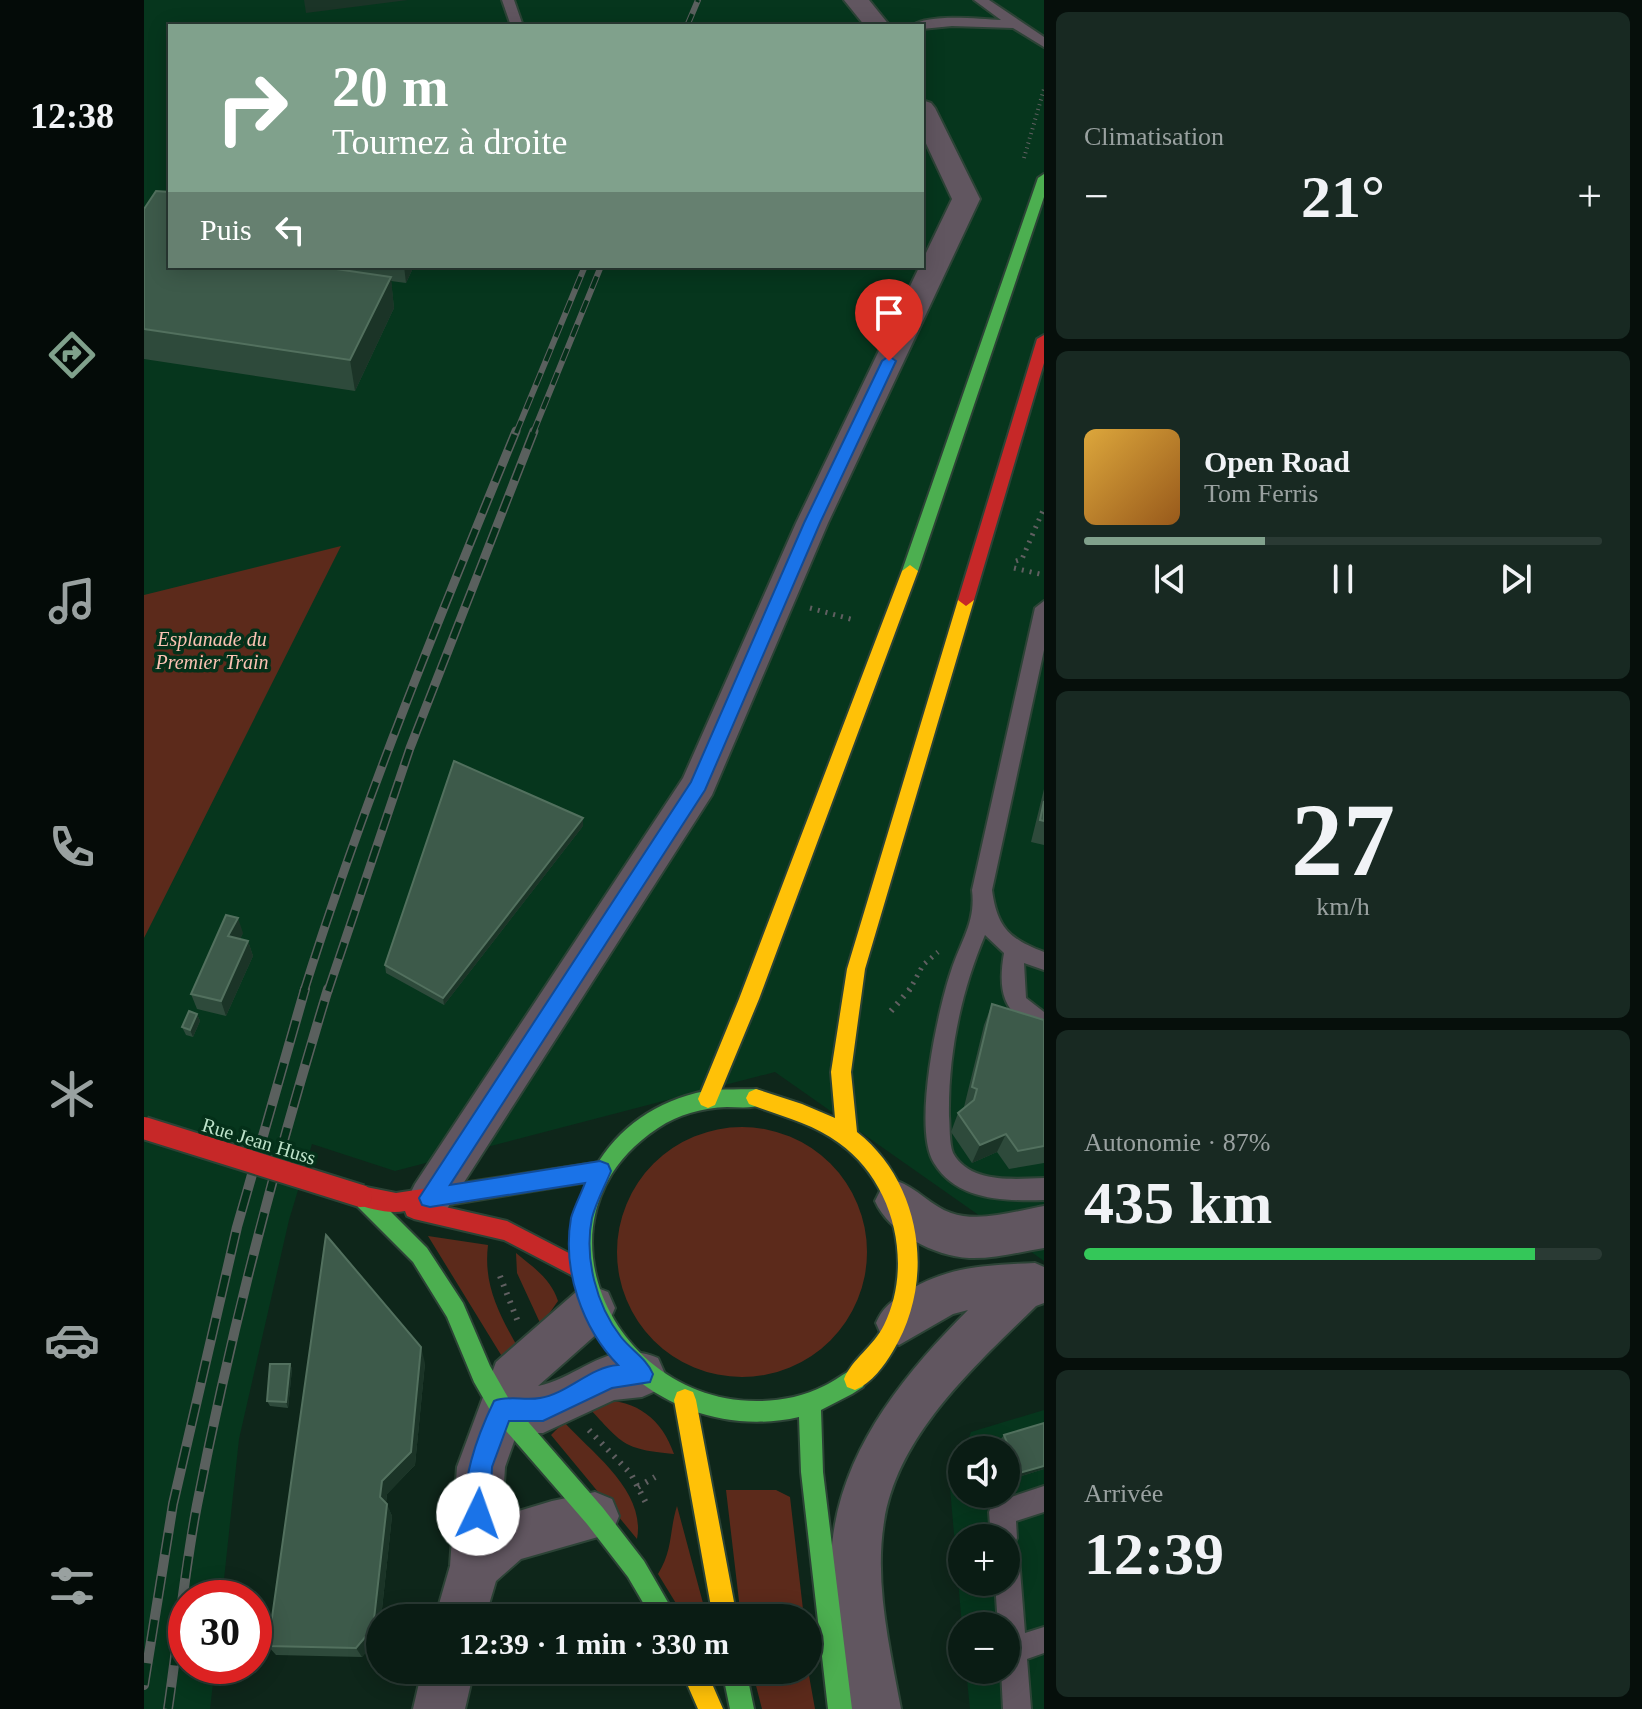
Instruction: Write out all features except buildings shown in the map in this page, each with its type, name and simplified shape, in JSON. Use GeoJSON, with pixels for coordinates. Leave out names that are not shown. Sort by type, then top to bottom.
{"type":"FeatureCollection","features":[{"type":"Feature","properties":{"kind":"main road"},"geometry":{"type":"LineString","coordinates":[[708,1099],[897,610],[1044,178]]}},
{"type":"Feature","properties":{"kind":"main road"},"geometry":{"type":"LineString","coordinates":[[847,1137],[841,1072],[856,969],[1044,339]]}},
{"type":"Feature","properties":{"kind":"main road"},"geometry":{"type":"LineString","coordinates":[[756,1098],[804,1111],[847,1137],[876,1166],[897,1201],[908,1240],[910,1282],[899,1323],[878,1357],[848,1385],[810,1405],[769,1414],[726,1412],[685,1400],[642,1374],[612,1344],[586,1289],[582,1218],[600,1171],[628,1137],[665,1113],[708,1099],[756,1098]]}},
{"type":"Feature","properties":{"kind":"main road","name":"Rue Jean Huss"},"geometry":{"type":"LineString","coordinates":[[144,1128],[361,1196]]}},
{"type":"Feature","properties":{"kind":"main road"},"geometry":{"type":"LineString","coordinates":[[361,1196],[396,1203],[600,1171]]}},
{"type":"Feature","properties":{"kind":"main road"},"geometry":{"type":"LineString","coordinates":[[361,1196],[507,1231],[586,1289]]}},
{"type":"Feature","properties":{"kind":"main road"},"geometry":{"type":"LineString","coordinates":[[361,1196],[420,1255],[455,1310],[479,1367],[502,1409],[595,1516],[636,1569],[657,1604]]}},
{"type":"Feature","properties":{"kind":"main road"},"geometry":{"type":"LineString","coordinates":[[685,1400],[722,1604]]}},
{"type":"Feature","properties":{"kind":"main road"},"geometry":{"type":"LineString","coordinates":[[810,1405],[812,1472],[840,1709]]}},
{"type":"Feature","properties":{"kind":"main road"},"geometry":{"type":"LineString","coordinates":[[699,1684],[711,1709]]}},
{"type":"Feature","properties":{"kind":"main road"},"geometry":{"type":"LineString","coordinates":[[737,1684],[742,1709]]}},
{"type":"Feature","properties":{"kind":"street"},"geometry":{"type":"LineString","coordinates":[[856,0],[876,24]]}},
{"type":"Feature","properties":{"kind":"street"},"geometry":{"type":"LineString","coordinates":[[430,1198],[699,785],[812,523],[966,199],[924,112]]}},
{"type":"Feature","properties":{"kind":"street"},"geometry":{"type":"LineString","coordinates":[[897,1201],[925,1225],[946,1234],[974,1237],[1044,1227]]}},
{"type":"Feature","properties":{"kind":"street"},"geometry":{"type":"LineString","coordinates":[[899,1323],[943,1295],[970,1288],[1034,1285]]}},
{"type":"Feature","properties":{"kind":"street"},"geometry":{"type":"LineString","coordinates":[[875,1709],[856,1560],[864,1506],[877,1470],[904,1419],[942,1367],[1034,1285]]}},
{"type":"Feature","properties":{"kind":"street"},"geometry":{"type":"LineString","coordinates":[[464,1604],[475,1566],[481,1467],[512,1378],[586,1289]]}},
{"type":"Feature","properties":{"kind":"street"},"geometry":{"type":"LineString","coordinates":[[502,1409],[543,1410],[611,1377],[642,1374]]}},
{"type":"Feature","properties":{"kind":"street"},"geometry":{"type":"LineString","coordinates":[[475,1566],[507,1539],[595,1516]]}},
{"type":"Feature","properties":{"kind":"street"},"geometry":{"type":"LineString","coordinates":[[439,1709],[445,1684]]}},
{"type":"Feature","properties":{"kind":"lane"},"geometry":{"type":"LineString","coordinates":[[508,0],[516,24]]}},
{"type":"Feature","properties":{"kind":"lane"},"geometry":{"type":"LineString","coordinates":[[980,0],[1044,43]]}},
{"type":"Feature","properties":{"kind":"lane"},"geometry":{"type":"LineString","coordinates":[[924,25],[952,22],[1015,24]]}},
{"type":"Feature","properties":{"kind":"lane"},"geometry":{"type":"LineString","coordinates":[[1044,608],[982,890],[984,914],[995,935],[1015,951],[1044,961]]}},
{"type":"Feature","properties":{"kind":"lane"},"geometry":{"type":"LineString","coordinates":[[984,914],[952,999],[944,1048],[939,1121],[942,1156],[965,1180],[983,1187],[1044,1189]]}},
{"type":"Feature","properties":{"kind":"lane"},"geometry":{"type":"LineString","coordinates":[[1015,951],[1013,1001],[1021,1010],[1044,1022]]}},
{"type":"Feature","properties":{"kind":"lane"},"geometry":{"type":"LineString","coordinates":[[1003,1524],[1002,1512],[1044,1499]]}},
{"type":"Feature","properties":{"kind":"lane"},"geometry":{"type":"LineString","coordinates":[[1020,1649],[1044,1640]]}},
{"type":"Feature","properties":{"kind":"lane"},"geometry":{"type":"LineString","coordinates":[[1015,1684],[1017,1709]]}},
{"type":"Feature","properties":{"kind":"path"},"geometry":{"type":"LineString","coordinates":[[1022,163],[1044,89]]}},
{"type":"Feature","properties":{"kind":"path"},"geometry":{"type":"LineString","coordinates":[[1044,508],[1022,559],[1006,563],[1044,575]]}},
{"type":"Feature","properties":{"kind":"path"},"geometry":{"type":"LineString","coordinates":[[829,613],[859,621]]}},
{"type":"Feature","properties":{"kind":"path"},"geometry":{"type":"LineString","coordinates":[[886,1002],[884,1015],[905,1000],[924,961],[945,949],[971,942]]}},
{"type":"Feature","properties":{"kind":"path"},"geometry":{"type":"LineString","coordinates":[[499,1264],[501,1283],[522,1331]]}},
{"type":"Feature","properties":{"kind":"shaded area"},"geometry":{"type":"Polygon","coordinates":[[[144,0],[1044,0],[1044,1261],[775,1072],[395,1171],[312,1144],[289,1220],[239,1439],[224,1580],[168,1580],[168,1684],[213,1684],[210,1709],[144,1709],[144,0]]]}},
{"type":"Feature","properties":{"kind":"shaded area"},"geometry":{"type":"Polygon","coordinates":[[[1044,1410],[1044,1709],[970,1709],[967,1684],[1020,1684],[1020,1612],[961,1612],[959,1596],[1020,1596],[1020,1524],[953,1524],[952,1508],[1020,1508],[1020,1436],[969,1436],[971,1432],[1044,1410]]]}},
{"type":"Feature","properties":{"kind":"green space","name":"Esplanade du Premier Train"},"geometry":{"type":"Polygon","coordinates":[[[341,546],[144,938],[144,595],[341,546]]]}},
{"type":"Feature","properties":{"kind":"green space"},"geometry":{"type":"Polygon","coordinates":[[[742,1127],[766,1129],[790,1136],[821,1155],[839,1173],[858,1204],[865,1228],[865,1276],[858,1300],[839,1331],[821,1349],[790,1368],[766,1375],[742,1377],[718,1375],[694,1368],[663,1349],[645,1331],[626,1300],[619,1276],[617,1252],[619,1228],[626,1204],[645,1173],[663,1155],[694,1136],[718,1129],[742,1127]]]}},
{"type":"Feature","properties":{"kind":"green space"},"geometry":{"type":"Polygon","coordinates":[[[428,1236],[488,1245],[491,1287],[500,1313],[520,1351],[506,1363],[428,1236]]]}},
{"type":"Feature","properties":{"kind":"green space"},"geometry":{"type":"Polygon","coordinates":[[[516,1253],[546,1280],[558,1301],[541,1325],[517,1273],[516,1253]]]}},
{"type":"Feature","properties":{"kind":"green space"},"geometry":{"type":"Polygon","coordinates":[[[600,1400],[625,1404],[646,1414],[663,1431],[674,1454],[633,1447],[617,1437],[588,1407],[600,1400]]]}},
{"type":"Feature","properties":{"kind":"green space"},"geometry":{"type":"Polygon","coordinates":[[[564,1422],[626,1489],[638,1522],[637,1539],[551,1435],[564,1422]]]}},
{"type":"Feature","properties":{"kind":"green space"},"geometry":{"type":"Polygon","coordinates":[[[726,1490],[776,1490],[790,1497],[802,1604],[739,1604],[726,1490]]]}},
{"type":"Feature","properties":{"kind":"green space"},"geometry":{"type":"Polygon","coordinates":[[[677,1506],[703,1604],[676,1604],[658,1574],[668,1549],[677,1506]]]}},
{"type":"Feature","properties":{"kind":"green space"},"geometry":{"type":"Polygon","coordinates":[[[756,1684],[811,1684],[815,1709],[762,1709],[756,1684]]]}},
{"type":"Feature","properties":{"kind":"railway"},"geometry":{"type":"LineString","coordinates":[[688,24],[698,0]]}},
{"type":"Feature","properties":{"kind":"railway"},"geometry":{"type":"LineString","coordinates":[[516,433],[584,268]]}},
{"type":"Feature","properties":{"kind":"railway"},"geometry":{"type":"LineString","coordinates":[[533,433],[600,268]]}},
{"type":"Feature","properties":{"kind":"railway"},"geometry":{"type":"LineString","coordinates":[[304,991],[377,779],[516,431]]}},
{"type":"Feature","properties":{"kind":"railway"},"geometry":{"type":"LineString","coordinates":[[328,991],[410,748],[534,431]]}},
{"type":"Feature","properties":{"kind":"railway"},"geometry":{"type":"LineString","coordinates":[[144,1685],[173,1504],[237,1227],[305,989]]}},
{"type":"Feature","properties":{"kind":"railway"},"geometry":{"type":"LineString","coordinates":[[168,1709],[192,1530],[224,1374],[290,1117],[328,989]]}},
{"type":"Feature","properties":{"kind":"traffic: fast"},"geometry":{"type":"LineString","coordinates":[[910,571],[1044,178]]}},
{"type":"Feature","properties":{"kind":"traffic: fast"},"geometry":{"type":"LineString","coordinates":[[756,1098],[710,1099],[681,1106],[632,1135],[600,1178],[584,1217],[581,1249],[586,1283],[598,1314],[615,1342],[637,1367],[664,1387],[693,1402],[725,1410],[772,1411],[822,1399],[855,1379]]}},
{"type":"Feature","properties":{"kind":"traffic: fast"},"geometry":{"type":"LineString","coordinates":[[361,1196],[420,1255],[455,1310],[482,1374],[502,1409],[595,1516],[636,1569],[657,1604]]}},
{"type":"Feature","properties":{"kind":"traffic: fast"},"geometry":{"type":"LineString","coordinates":[[810,1405],[812,1472],[840,1709]]}},
{"type":"Feature","properties":{"kind":"traffic: fast"},"geometry":{"type":"LineString","coordinates":[[737,1684],[742,1709]]}},
{"type":"Feature","properties":{"kind":"traffic: slow"},"geometry":{"type":"LineString","coordinates":[[708,1099],[749,999],[910,571]]}},
{"type":"Feature","properties":{"kind":"traffic: slow"},"geometry":{"type":"LineString","coordinates":[[847,1137],[841,1072],[856,969],[966,600]]}},
{"type":"Feature","properties":{"kind":"traffic: slow"},"geometry":{"type":"LineString","coordinates":[[756,1098],[802,1113],[846,1135],[870,1157],[888,1182],[900,1210],[907,1240],[908,1271],[903,1302],[893,1331],[877,1357],[855,1379]]}},
{"type":"Feature","properties":{"kind":"traffic: slow"},"geometry":{"type":"LineString","coordinates":[[685,1400],[722,1604]]}},
{"type":"Feature","properties":{"kind":"traffic: slow"},"geometry":{"type":"LineString","coordinates":[[699,1684],[711,1709]]}},
{"type":"Feature","properties":{"kind":"traffic: jam"},"geometry":{"type":"LineString","coordinates":[[966,600],[1044,339]]}},
{"type":"Feature","properties":{"kind":"traffic: jam"},"geometry":{"type":"LineString","coordinates":[[144,1128],[361,1196]]}},
{"type":"Feature","properties":{"kind":"traffic: jam"},"geometry":{"type":"LineString","coordinates":[[361,1196],[396,1203],[600,1171]]}},
{"type":"Feature","properties":{"kind":"traffic: jam"},"geometry":{"type":"LineString","coordinates":[[414,1209],[507,1231],[581,1270]]}},
{"type":"Feature","properties":{"kind":"route"},"geometry":{"type":"LineString","coordinates":[[478,1514],[481,1467],[502,1409],[543,1410],[611,1377],[642,1374],[612,1344],[592,1308],[581,1270],[582,1218],[600,1171],[430,1198],[699,785],[812,523],[889,361]]}}]}
